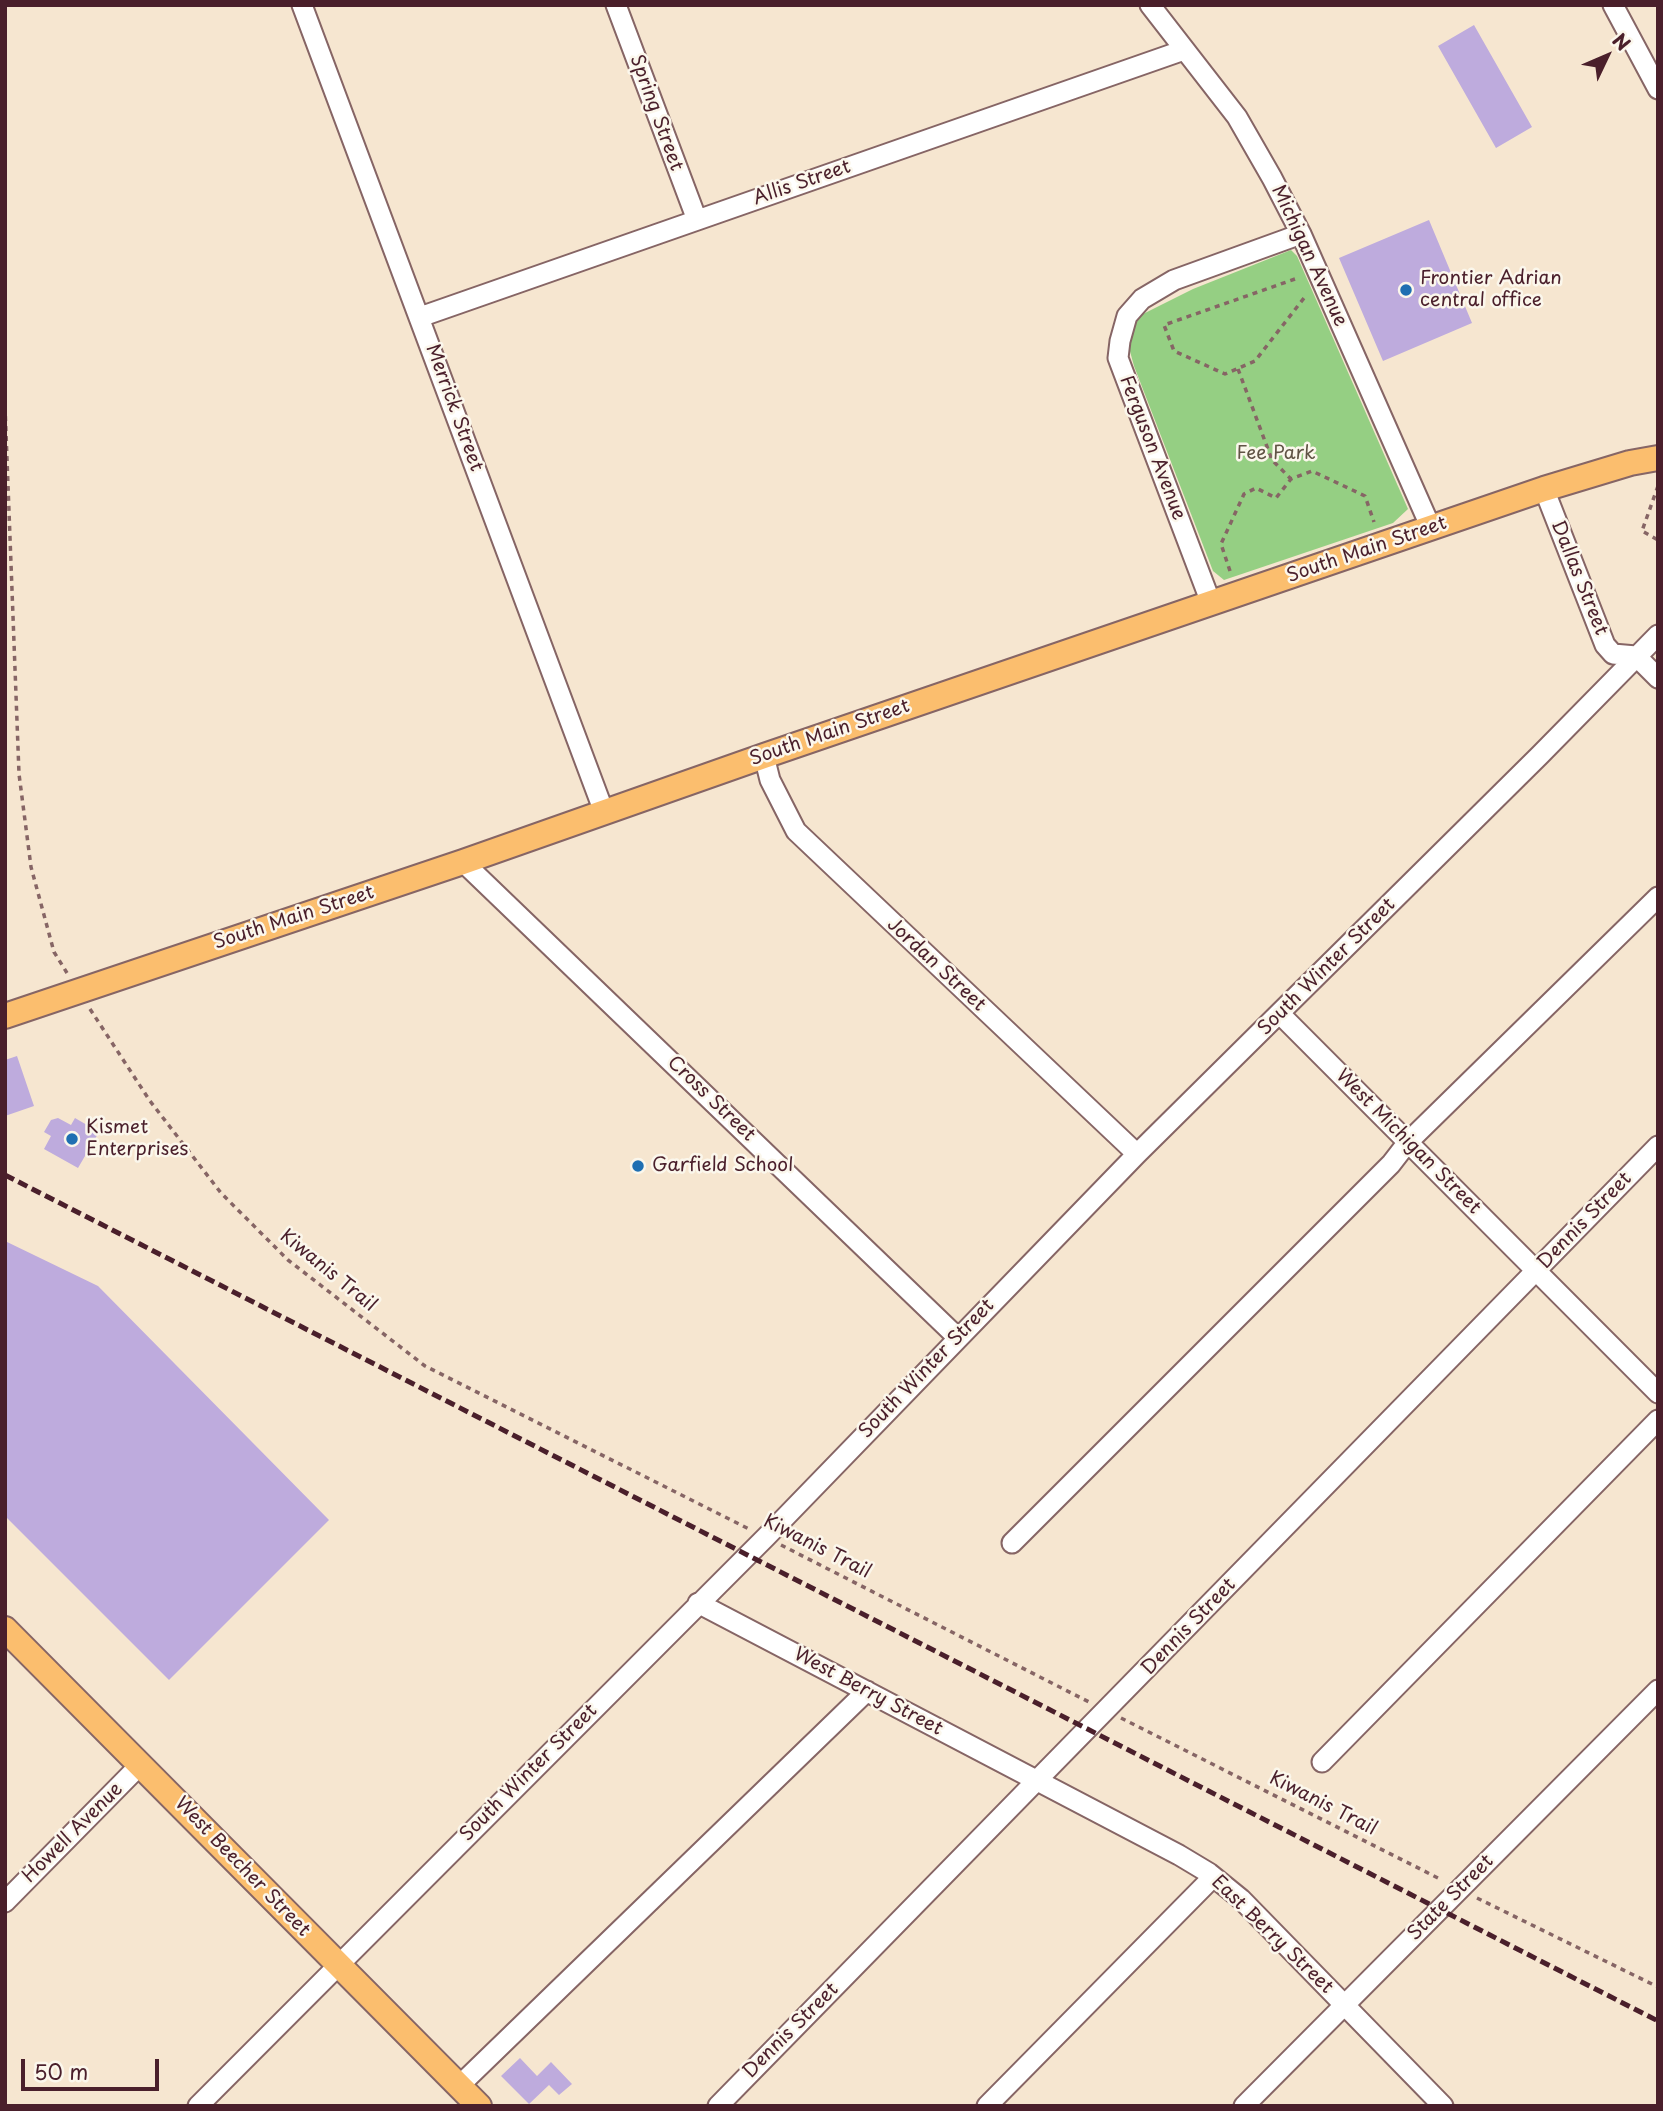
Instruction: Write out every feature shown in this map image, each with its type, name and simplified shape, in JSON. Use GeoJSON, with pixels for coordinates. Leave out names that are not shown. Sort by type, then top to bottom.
{"type":"FeatureCollection","features":[{"type":"Feature","properties":{"kind":"main road","name":"South Main Street"},"geometry":{"type":"LineString","coordinates":[[5,1016],[463,862],[1544,489],[1630,463],[1658,458]]}},
{"type":"Feature","properties":{"kind":"main road","name":"West Beecher Street"},"geometry":{"type":"LineString","coordinates":[[5,1629],[479,2106]]}},
{"type":"Feature","properties":{"kind":"street","name":"Merrick Street"},"geometry":{"type":"LineString","coordinates":[[302,5],[604,812]]}},
{"type":"Feature","properties":{"kind":"street","name":"Spring Street"},"geometry":{"type":"LineString","coordinates":[[616,5],[697,220]]}},
{"type":"Feature","properties":{"kind":"street","name":"Michigan Avenue"},"geometry":{"type":"LineString","coordinates":[[1150,5],[1237,117],[1301,234],[1431,528]]}},
{"type":"Feature","properties":{"kind":"street"},"geometry":{"type":"LineString","coordinates":[[1613,5],[1658,89]]}},
{"type":"Feature","properties":{"kind":"street","name":"Allis Street"},"geometry":{"type":"LineString","coordinates":[[420,317],[1184,50]]}},
{"type":"Feature","properties":{"kind":"street","name":"Ferguson Avenue"},"geometry":{"type":"LineString","coordinates":[[1211,603],[1118,358],[1120,341],[1127,316],[1134,308],[1142,299],[1174,280],[1301,234]]}},
{"type":"Feature","properties":{"kind":"street","name":"Dallas Street"},"geometry":{"type":"LineString","coordinates":[[1544,489],[1605,645],[1613,654],[1636,656],[1658,678]]}},
{"type":"Feature","properties":{"kind":"street","name":"South Winter Street"},"geometry":{"type":"LineString","coordinates":[[198,2106],[766,1536],[1137,1154],[1658,635]]}},
{"type":"Feature","properties":{"kind":"street","name":"Jordan Street"},"geometry":{"type":"LineString","coordinates":[[764,756],[770,780],[796,831],[1137,1154]]}},
{"type":"Feature","properties":{"kind":"street","name":"Cross Street"},"geometry":{"type":"LineString","coordinates":[[463,862],[957,1337]]}},
{"type":"Feature","properties":{"kind":"street"},"geometry":{"type":"LineString","coordinates":[[1012,1543],[1381,1173],[1408,1142],[1658,897]]}},
{"type":"Feature","properties":{"kind":"street","name":"West Michigan Street"},"geometry":{"type":"LineString","coordinates":[[1280,1014],[1658,1393]]}},
{"type":"Feature","properties":{"kind":"street","name":"Dennis Street"},"geometry":{"type":"LineString","coordinates":[[718,2106],[1658,1146]]}},
{"type":"Feature","properties":{"kind":"street"},"geometry":{"type":"LineString","coordinates":[[1322,1762],[1658,1420]]}},
{"type":"Feature","properties":{"kind":"street","name":"West Berry Street"},"geometry":{"type":"LineString","coordinates":[[698,1603],[1038,1781]]}},
{"type":"Feature","properties":{"kind":"street","name":"State Street"},"geometry":{"type":"LineString","coordinates":[[1244,2106],[1658,1689]]}},
{"type":"Feature","properties":{"kind":"street"},"geometry":{"type":"LineString","coordinates":[[459,2086],[867,1691]]}},
{"type":"Feature","properties":{"kind":"street","name":"Howell Avenue"},"geometry":{"type":"LineString","coordinates":[[5,1902],[141,1764]]}},
{"type":"Feature","properties":{"kind":"street","name":"East Berry Street"},"geometry":{"type":"LineString","coordinates":[[1038,1781],[1179,1855],[1241,1899],[1443,2106]]}},
{"type":"Feature","properties":{"kind":"street"},"geometry":{"type":"LineString","coordinates":[[988,2106],[1213,1877]]}},
{"type":"Feature","properties":{"kind":"path"},"geometry":{"type":"LineString","coordinates":[[1295,279],[1164,326],[1174,351],[1225,374],[1238,369],[1255,361],[1304,298]]}},
{"type":"Feature","properties":{"kind":"path"},"geometry":{"type":"LineString","coordinates":[[1238,369],[1272,460],[1291,479]]}},
{"type":"Feature","properties":{"kind":"path","name":"Kiwanis Trail"},"geometry":{"type":"LineString","coordinates":[[5,405],[19,774],[32,867],[54,952],[150,1101],[221,1193],[288,1259],[425,1366],[1658,1987]]}},
{"type":"Feature","properties":{"kind":"path"},"geometry":{"type":"LineString","coordinates":[[1230,571],[1221,544],[1244,494],[1256,488],[1276,498],[1291,479],[1312,471],[1365,496],[1374,522]]}},
{"type":"Feature","properties":{"kind":"path"},"geometry":{"type":"LineString","coordinates":[[1658,486],[1642,531],[1658,540]]}},
{"type":"Feature","properties":{"kind":"green space","name":"Fee Park"},"geometry":{"type":"Polygon","coordinates":[[[1291,250],[1297,256],[1408,509],[1393,523],[1224,580],[1213,571],[1128,344],[1135,318],[1193,289],[1291,250]]]}},
{"type":"Feature","properties":{"kind":"building"},"geometry":{"type":"Polygon","coordinates":[[[1474,25],[1532,127],[1496,148],[1438,46],[1474,25]]]}},
{"type":"Feature","properties":{"kind":"building","name":"Frontier Adrian central office"},"geometry":{"type":"Polygon","coordinates":[[[1429,220],[1472,323],[1383,361],[1339,258],[1429,220]]]}},
{"type":"Feature","properties":{"kind":"building"},"geometry":{"type":"Polygon","coordinates":[[[17,1056],[34,1106],[5,1116],[5,1060],[17,1056]]]}},
{"type":"Feature","properties":{"kind":"building"},"geometry":{"type":"Polygon","coordinates":[[[58,1118],[71,1125],[75,1118],[99,1132],[78,1168],[44,1149],[51,1136],[44,1132],[51,1120],[58,1118]]]}},
{"type":"Feature","properties":{"kind":"building"},"geometry":{"type":"Polygon","coordinates":[[[5,1241],[98,1286],[329,1520],[169,1680],[5,1516],[5,1241]]]}},
{"type":"Feature","properties":{"kind":"building"},"geometry":{"type":"Polygon","coordinates":[[[520,2058],[537,2076],[551,2062],[572,2084],[559,2095],[549,2085],[529,2104],[501,2076],[520,2058]]]}},
{"type":"Feature","properties":{"kind":"railway"},"geometry":{"type":"LineString","coordinates":[[5,1175],[1658,2021]]}},
{"type":"Feature","properties":{"kind":"place","name":"Frontier Adrian central office"},"geometry":{"type":"Point","coordinates":[1406,290]}},
{"type":"Feature","properties":{"kind":"place","name":"Kismet Enterprises"},"geometry":{"type":"Point","coordinates":[72,1139]}},
{"type":"Feature","properties":{"kind":"place","name":"Garfield School"},"geometry":{"type":"Point","coordinates":[638,1166]}}]}
